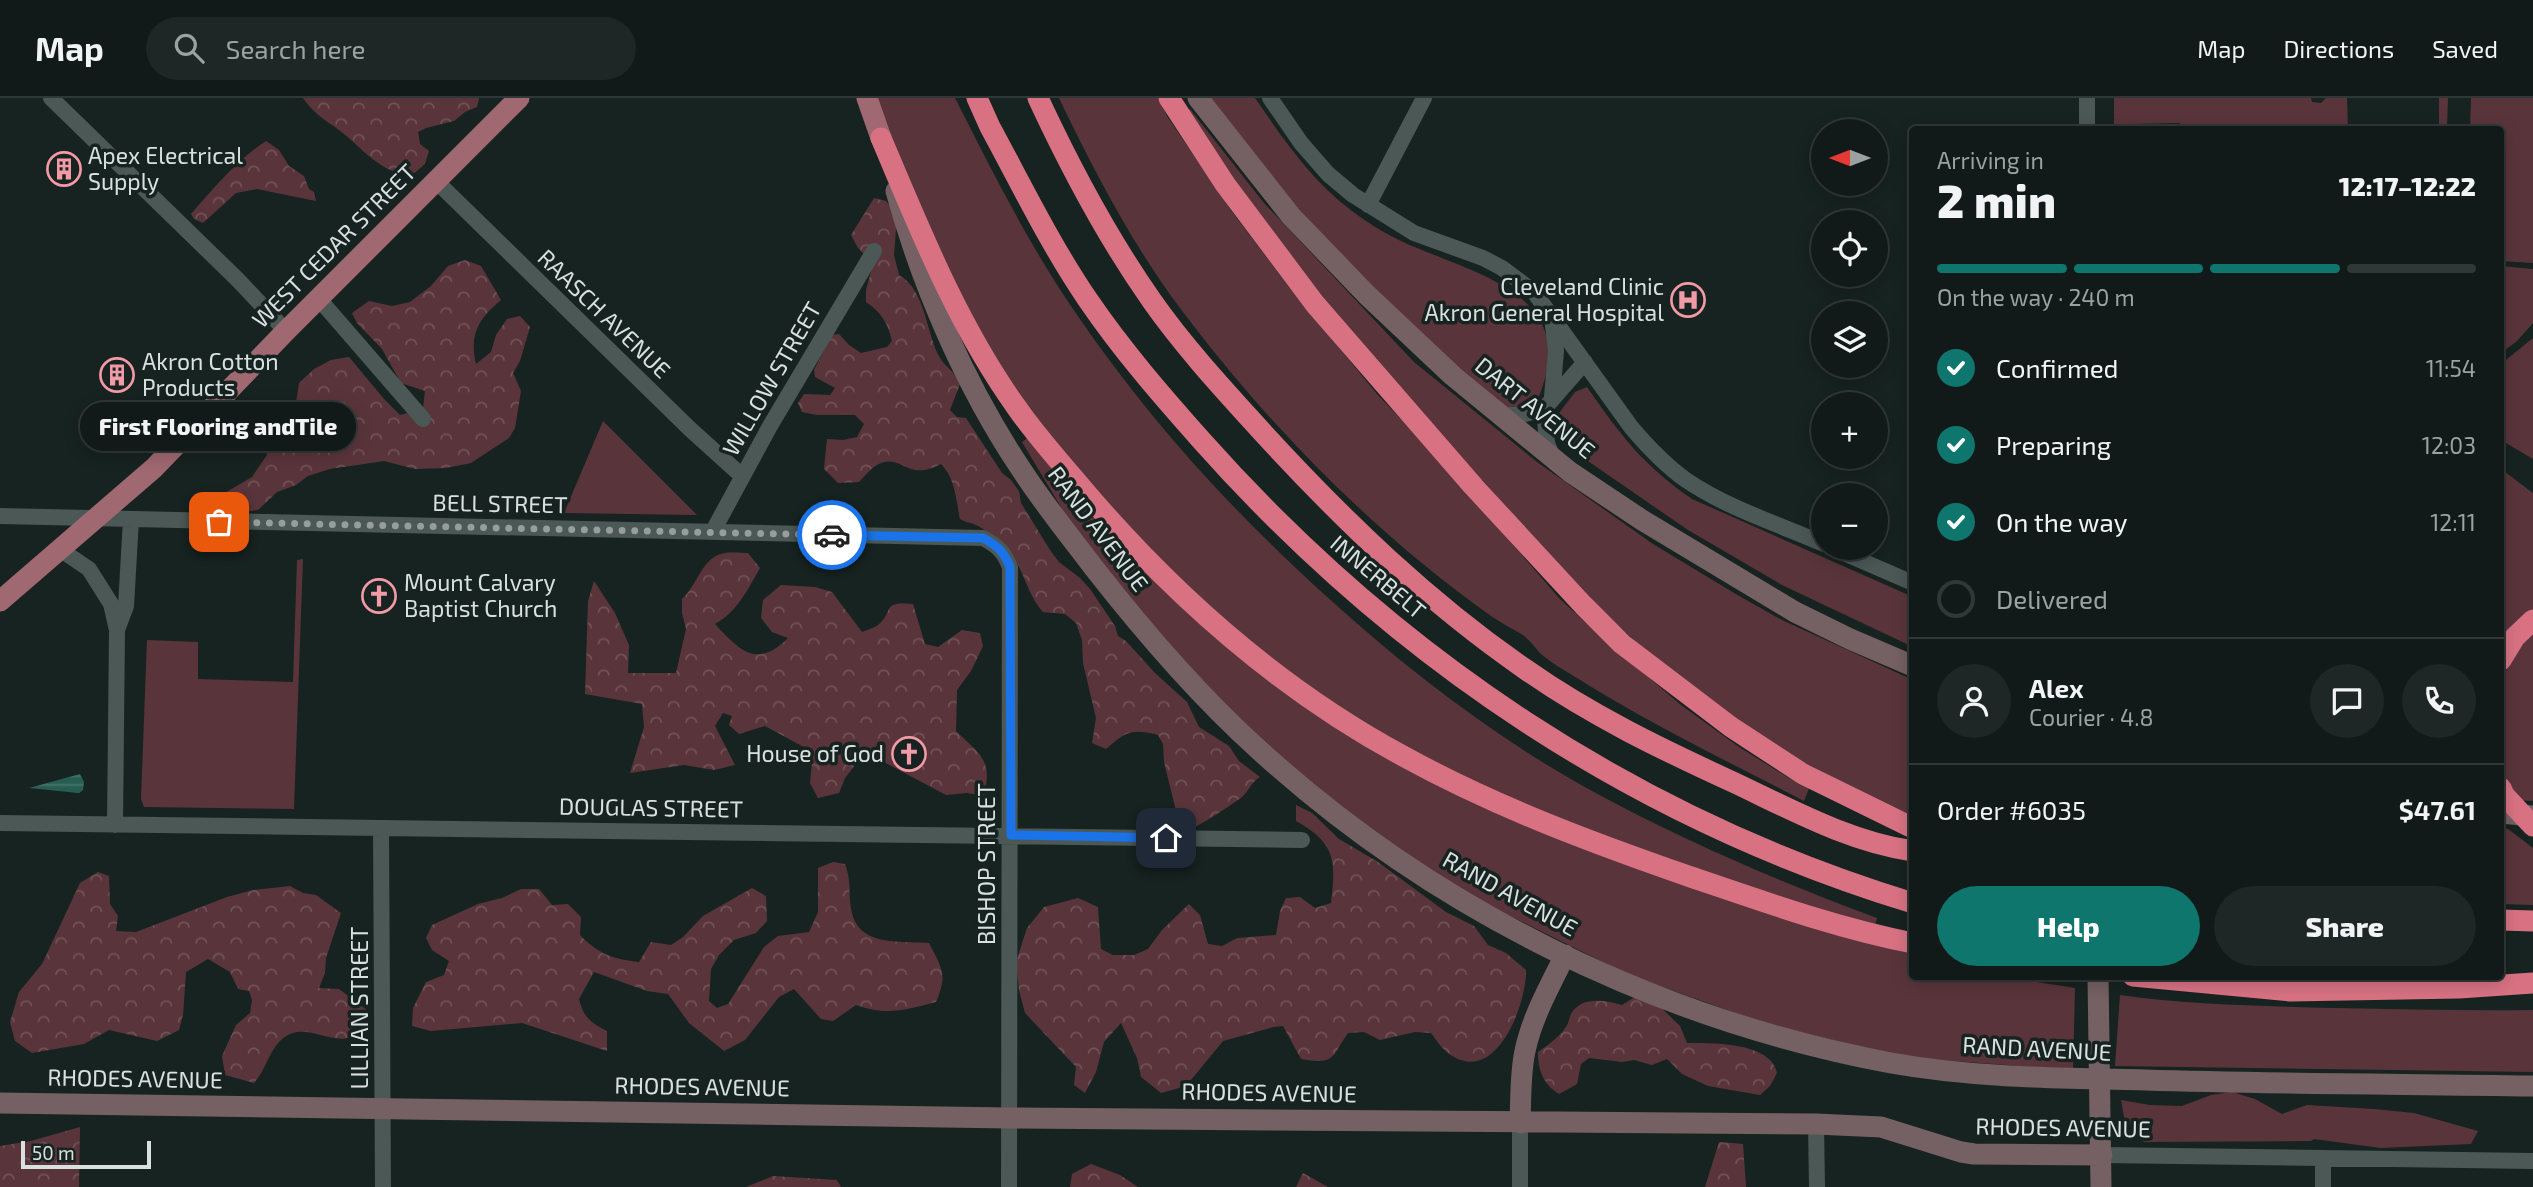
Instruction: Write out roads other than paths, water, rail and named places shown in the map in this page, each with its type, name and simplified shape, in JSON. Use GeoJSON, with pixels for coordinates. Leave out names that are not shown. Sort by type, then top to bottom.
{"type":"FeatureCollection","features":[{"type":"Feature","properties":{"kind":"highway","name":"INNERBELT"},"geometry":{"type":"LineString","coordinates":[[977,98],[1009,162],[1087,299],[1171,406],[1234,477],[1315,559],[1392,624],[1492,701],[1609,775],[1745,842],[1810,869],[1909,902]]}},
{"type":"Feature","properties":{"kind":"highway","name":"INNERBELT"},"geometry":{"type":"LineString","coordinates":[[1038,98],[1084,194],[1153,303],[1240,408],[1314,488],[1380,552],[1524,669],[1628,732],[1819,822],[1883,847],[1909,850]]}},
{"type":"Feature","properties":{"kind":"highway"},"geometry":{"type":"LineString","coordinates":[[1168,98],[1224,184],[1315,304],[1474,487],[1622,644],[1731,727],[1803,774],[1909,826]]}},
{"type":"Feature","properties":{"kind":"highway"},"geometry":{"type":"LineString","coordinates":[[881,138],[932,260],[988,364],[1016,407],[1056,458],[1159,573],[1269,669],[1322,707],[1401,755],[1464,788],[1539,821],[1748,897],[1846,927],[1909,942]]}},
{"type":"Feature","properties":{"kind":"highway"},"geometry":{"type":"LineString","coordinates":[[2504,655],[2515,637],[2533,620]]}},
{"type":"Feature","properties":{"kind":"highway"},"geometry":{"type":"LineString","coordinates":[[2504,795],[2533,826]]}},
{"type":"Feature","properties":{"kind":"highway"},"geometry":{"type":"LineString","coordinates":[[2504,920],[2533,921]]}},
{"type":"Feature","properties":{"kind":"highway"},"geometry":{"type":"LineString","coordinates":[[2504,974],[2533,974]]}},
{"type":"Feature","properties":{"kind":"highway"},"geometry":{"type":"LineString","coordinates":[[2175,980],[2290,991],[2459,988],[2533,983]]}},
{"type":"Feature","properties":{"kind":"main road","name":"WEST CEDAR STREET"},"geometry":{"type":"LineString","coordinates":[[0,601],[154,468],[286,331],[519,98]]}},
{"type":"Feature","properties":{"kind":"main road","name":"RAND AVENUE"},"geometry":{"type":"LineString","coordinates":[[867,98],[905,223],[942,320],[976,391],[1017,465],[1038,494],[1137,622],[1257,748],[1341,818],[1456,897],[1565,955],[1625,983],[1722,1019],[1842,1053],[2002,1077],[2533,1086]]}},
{"type":"Feature","properties":{"kind":"main road","name":"DART AVENUE"},"geometry":{"type":"LineString","coordinates":[[1198,98],[1233,146],[1291,216],[1367,295],[1453,376],[1554,459],[1642,520],[1796,612],[1909,664]]}},
{"type":"Feature","properties":{"kind":"main road"},"geometry":{"type":"LineString","coordinates":[[2504,813],[2533,816]]}},
{"type":"Feature","properties":{"kind":"main road"},"geometry":{"type":"LineString","coordinates":[[1520,1123],[1522,1068],[1527,1041],[1536,1014],[1565,955]]}},
{"type":"Feature","properties":{"kind":"main road"},"geometry":{"type":"LineString","coordinates":[[2098,980],[2101,1187]]}},
{"type":"Feature","properties":{"kind":"main road","name":"RHODES AVENUE"},"geometry":{"type":"LineString","coordinates":[[0,1103],[1009,1118],[1816,1125],[1881,1127],[1974,1154],[2102,1155]]}},
{"type":"Feature","properties":{"kind":"street"},"geometry":{"type":"LineString","coordinates":[[51,98],[238,280],[286,331]]}},
{"type":"Feature","properties":{"kind":"street"},"geometry":{"type":"LineString","coordinates":[[1269,98],[1301,143],[1328,174],[1368,205],[1414,233],[1483,258],[1502,268],[1534,292],[1631,427],[1674,471],[1714,496],[1811,538]]}},
{"type":"Feature","properties":{"kind":"street"},"geometry":{"type":"LineString","coordinates":[[1368,205],[1424,98]]}},
{"type":"Feature","properties":{"kind":"street"},"geometry":{"type":"LineString","coordinates":[[2087,98],[2087,126]]}},
{"type":"Feature","properties":{"kind":"street","name":"RAASCH AVENUE"},"geometry":{"type":"LineString","coordinates":[[436,181],[690,429],[742,476]]}},
{"type":"Feature","properties":{"kind":"street","name":"WILLOW STREET"},"geometry":{"type":"LineString","coordinates":[[713,531],[742,476],[874,251]]}},
{"type":"Feature","properties":{"kind":"street"},"geometry":{"type":"LineString","coordinates":[[319,299],[423,419]]}},
{"type":"Feature","properties":{"kind":"street"},"geometry":{"type":"LineString","coordinates":[[1552,315],[1556,351],[1548,403],[1546,443],[1554,459]]}},
{"type":"Feature","properties":{"kind":"street"},"geometry":{"type":"LineString","coordinates":[[1500,415],[1521,415],[1548,403],[1585,362]]}},
{"type":"Feature","properties":{"kind":"street","name":"BELL STREET"},"geometry":{"type":"LineString","coordinates":[[0,516],[983,538],[996,545]]}},
{"type":"Feature","properties":{"kind":"street"},"geometry":{"type":"LineString","coordinates":[[117,630],[126,606],[131,519]]}},
{"type":"Feature","properties":{"kind":"street","name":"BISHOP STREET"},"geometry":{"type":"LineString","coordinates":[[996,545],[1005,554],[1010,567],[1009,1187]]}},
{"type":"Feature","properties":{"kind":"street"},"geometry":{"type":"LineString","coordinates":[[61,550],[89,569],[111,604],[117,630],[115,825]]}},
{"type":"Feature","properties":{"kind":"street"},"geometry":{"type":"LineString","coordinates":[[1860,560],[1909,581]]}},
{"type":"Feature","properties":{"kind":"street","name":"DOUGLAS STREET"},"geometry":{"type":"LineString","coordinates":[[0,823],[1302,841]]}},
{"type":"Feature","properties":{"kind":"street","name":"LILLIAN STREET"},"geometry":{"type":"LineString","coordinates":[[381,828],[383,1187]]}},
{"type":"Feature","properties":{"kind":"street"},"geometry":{"type":"LineString","coordinates":[[1520,1123],[1520,1187]]}},
{"type":"Feature","properties":{"kind":"street"},"geometry":{"type":"LineString","coordinates":[[1816,1125],[1817,1187]]}},
{"type":"Feature","properties":{"kind":"street","name":"RHODES AVENUE"},"geometry":{"type":"LineString","coordinates":[[2102,1155],[2533,1161]]}},
{"type":"Feature","properties":{"kind":"street"},"geometry":{"type":"LineString","coordinates":[[2323,1158],[2323,1187]]}},
{"type":"Feature","properties":{"kind":"place","name":"Apex Electrical Supply"},"geometry":{"type":"Point","coordinates":[64,169]}},
{"type":"Feature","properties":{"kind":"place","name":"Cleveland Clinic Akron General Hospital"},"geometry":{"type":"Point","coordinates":[1688,300]}},
{"type":"Feature","properties":{"kind":"place","name":"Akron Cotton Products"},"geometry":{"type":"Point","coordinates":[117,375]}},
{"type":"Feature","properties":{"kind":"place","name":"First Flooring andTile"},"geometry":{"type":"Point","coordinates":[219,522]}},
{"type":"Feature","properties":{"kind":"place","name":"Mount Calvary Baptist Church"},"geometry":{"type":"Point","coordinates":[379,596]}},
{"type":"Feature","properties":{"kind":"place","name":"House of God"},"geometry":{"type":"Point","coordinates":[909,754]}}]}
